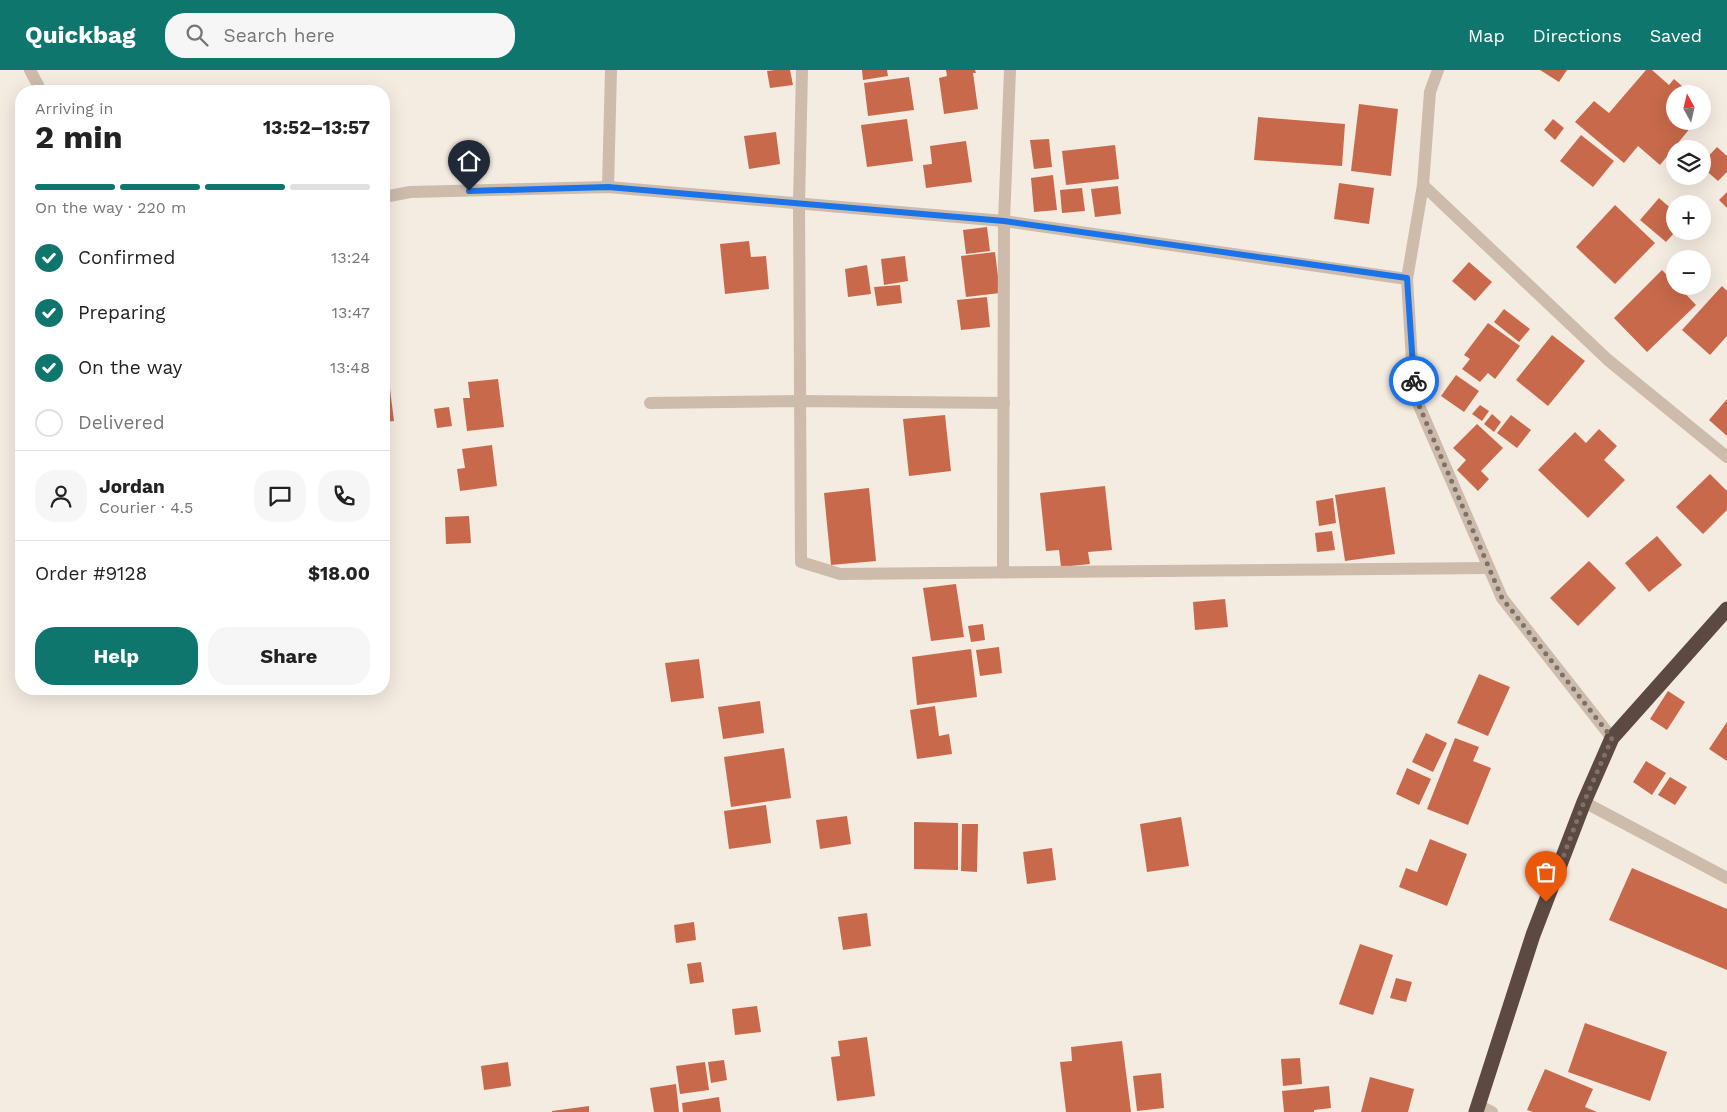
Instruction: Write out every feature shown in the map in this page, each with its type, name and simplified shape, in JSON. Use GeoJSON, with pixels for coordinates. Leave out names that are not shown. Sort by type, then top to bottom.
{"type":"FeatureCollection","features":[{"type":"Feature","properties":{"kind":"highway"},"geometry":{"type":"LineString","coordinates":[[1482,1110],[1533,935],[1584,802],[1612,738],[1727,609]]}},
{"type":"Feature","properties":{"kind":"street"},"geometry":{"type":"LineString","coordinates":[[30,70],[37,85]]}},
{"type":"Feature","properties":{"kind":"street"},"geometry":{"type":"LineString","coordinates":[[608,187],[611,70]]}},
{"type":"Feature","properties":{"kind":"street"},"geometry":{"type":"LineString","coordinates":[[802,70],[799,203],[801,562],[840,574],[1489,568]]}},
{"type":"Feature","properties":{"kind":"street"},"geometry":{"type":"LineString","coordinates":[[1003,572],[1004,221],[1010,70]]}},
{"type":"Feature","properties":{"kind":"street"},"geometry":{"type":"LineString","coordinates":[[1438,70],[1430,92],[1423,185],[1407,278],[1414,394],[1502,598],[1612,738]]}},
{"type":"Feature","properties":{"kind":"street"},"geometry":{"type":"LineString","coordinates":[[1423,185],[1608,360],[1727,457]]}},
{"type":"Feature","properties":{"kind":"street"},"geometry":{"type":"LineString","coordinates":[[390,196],[410,192],[608,187],[1004,221],[1407,278]]}},
{"type":"Feature","properties":{"kind":"street"},"geometry":{"type":"LineString","coordinates":[[650,403],[1004,403]]}},
{"type":"Feature","properties":{"kind":"street"},"geometry":{"type":"LineString","coordinates":[[1584,802],[1727,878]]}},
{"type":"Feature","properties":{"kind":"building"},"geometry":{"type":"Polygon","coordinates":[[[790,70],[793,85],[770,88],[767,71],[790,70]]]}},
{"type":"Feature","properties":{"kind":"building"},"geometry":{"type":"Polygon","coordinates":[[[862,70],[887,70],[888,76],[863,80],[862,70]]]}},
{"type":"Feature","properties":{"kind":"building"},"geometry":{"type":"Polygon","coordinates":[[[946,70],[975,70],[976,73],[973,73],[978,109],[944,114],[939,78],[947,76],[946,70]]]}},
{"type":"Feature","properties":{"kind":"building"},"geometry":{"type":"Polygon","coordinates":[[[1540,70],[1567,70],[1559,82],[1540,70]]]}},
{"type":"Feature","properties":{"kind":"building"},"geometry":{"type":"Polygon","coordinates":[[[1646,70],[1652,70],[1669,85],[1666,85],[1666,130],[1689,130],[1680,140],[1666,140],[1666,158],[1660,165],[1638,146],[1624,163],[1575,122],[1594,101],[1609,113],[1646,70]]]}},
{"type":"Feature","properties":{"kind":"building"},"geometry":{"type":"Polygon","coordinates":[[[909,77],[914,110],[868,116],[864,83],[909,77]]]}},
{"type":"Feature","properties":{"kind":"building"},"geometry":{"type":"Polygon","coordinates":[[[1674,79],[1681,85],[1669,85],[1674,79]]]}},
{"type":"Feature","properties":{"kind":"building"},"geometry":{"type":"Polygon","coordinates":[[[1359,104],[1398,109],[1391,176],[1351,171],[1359,104]]]}},
{"type":"Feature","properties":{"kind":"building"},"geometry":{"type":"Polygon","coordinates":[[[1258,117],[1345,124],[1342,166],[1254,160],[1258,117]]]}},
{"type":"Feature","properties":{"kind":"building"},"geometry":{"type":"Polygon","coordinates":[[[907,119],[913,161],[867,167],[861,125],[907,119]]]}},
{"type":"Feature","properties":{"kind":"building"},"geometry":{"type":"Polygon","coordinates":[[[1553,119],[1564,128],[1555,140],[1544,130],[1553,119]]]}},
{"type":"Feature","properties":{"kind":"building"},"geometry":{"type":"Polygon","coordinates":[[[776,132],[780,164],[749,169],[744,136],[776,132]]]}},
{"type":"Feature","properties":{"kind":"building"},"geometry":{"type":"Polygon","coordinates":[[[1581,135],[1614,161],[1593,187],[1560,161],[1581,135]]]}},
{"type":"Feature","properties":{"kind":"building"},"geometry":{"type":"Polygon","coordinates":[[[1049,139],[1052,167],[1034,169],[1030,140],[1049,139]]]}},
{"type":"Feature","properties":{"kind":"building"},"geometry":{"type":"Polygon","coordinates":[[[966,141],[972,182],[926,188],[923,165],[932,164],[930,146],[966,141]]]}},
{"type":"Feature","properties":{"kind":"building"},"geometry":{"type":"Polygon","coordinates":[[[1115,145],[1119,179],[1066,185],[1062,151],[1115,145]]]}},
{"type":"Feature","properties":{"kind":"building"},"geometry":{"type":"Polygon","coordinates":[[[1717,147],[1727,156],[1727,172],[1718,181],[1711,175],[1711,153],[1717,147]]]}},
{"type":"Feature","properties":{"kind":"building"},"geometry":{"type":"Polygon","coordinates":[[[1053,175],[1057,210],[1034,212],[1031,178],[1053,175]]]}},
{"type":"Feature","properties":{"kind":"building"},"geometry":{"type":"Polygon","coordinates":[[[1339,183],[1374,188],[1369,224],[1334,219],[1339,183]]]}},
{"type":"Feature","properties":{"kind":"building"},"geometry":{"type":"Polygon","coordinates":[[[1118,186],[1121,214],[1095,217],[1091,189],[1118,186]]]}},
{"type":"Feature","properties":{"kind":"building"},"geometry":{"type":"Polygon","coordinates":[[[1082,188],[1085,211],[1062,213],[1060,190],[1082,188]]]}},
{"type":"Feature","properties":{"kind":"building"},"geometry":{"type":"Polygon","coordinates":[[[1727,192],[1727,208],[1719,200],[1727,192]]]}},
{"type":"Feature","properties":{"kind":"building"},"geometry":{"type":"Polygon","coordinates":[[[1659,198],[1666,204],[1666,240],[1668,240],[1666,242],[1640,220],[1659,198]]]}},
{"type":"Feature","properties":{"kind":"building"},"geometry":{"type":"Polygon","coordinates":[[[1615,205],[1655,243],[1615,284],[1576,247],[1615,205]]]}},
{"type":"Feature","properties":{"kind":"building"},"geometry":{"type":"Polygon","coordinates":[[[987,227],[990,251],[966,254],[963,230],[987,227]]]}},
{"type":"Feature","properties":{"kind":"building"},"geometry":{"type":"Polygon","coordinates":[[[749,241],[751,257],[766,256],[769,289],[725,294],[720,244],[749,241]]]}},
{"type":"Feature","properties":{"kind":"building"},"geometry":{"type":"Polygon","coordinates":[[[995,252],[1000,293],[966,297],[961,256],[995,252]]]}},
{"type":"Feature","properties":{"kind":"building"},"geometry":{"type":"Polygon","coordinates":[[[905,256],[908,281],[884,285],[881,259],[905,256]]]}},
{"type":"Feature","properties":{"kind":"building"},"geometry":{"type":"Polygon","coordinates":[[[1469,262],[1492,282],[1475,301],[1452,281],[1469,262]]]}},
{"type":"Feature","properties":{"kind":"building"},"geometry":{"type":"Polygon","coordinates":[[[867,265],[871,294],[848,297],[845,269],[867,265]]]}},
{"type":"Feature","properties":{"kind":"building"},"geometry":{"type":"Polygon","coordinates":[[[1662,270],[1666,274],[1666,295],[1687,295],[1696,305],[1647,352],[1614,318],[1662,270]]]}},
{"type":"Feature","properties":{"kind":"building"},"geometry":{"type":"Polygon","coordinates":[[[900,285],[902,303],[877,306],[874,287],[900,285]]]}},
{"type":"Feature","properties":{"kind":"building"},"geometry":{"type":"Polygon","coordinates":[[[1722,286],[1727,291],[1727,336],[1710,355],[1682,330],[1722,286]]]}},
{"type":"Feature","properties":{"kind":"building"},"geometry":{"type":"Polygon","coordinates":[[[987,297],[990,327],[961,330],[957,300],[987,297]]]}},
{"type":"Feature","properties":{"kind":"building"},"geometry":{"type":"Polygon","coordinates":[[[1504,309],[1530,329],[1519,342],[1494,322],[1504,309]]]}},
{"type":"Feature","properties":{"kind":"building"},"geometry":{"type":"Polygon","coordinates":[[[1488,323],[1520,346],[1495,379],[1488,373],[1480,382],[1462,369],[1470,359],[1464,355],[1488,323]]]}},
{"type":"Feature","properties":{"kind":"building"},"geometry":{"type":"Polygon","coordinates":[[[1552,335],[1585,361],[1548,406],[1516,380],[1552,335]]]}},
{"type":"Feature","properties":{"kind":"building"},"geometry":{"type":"Polygon","coordinates":[[[1456,375],[1479,391],[1464,412],[1441,396],[1456,375]]]}},
{"type":"Feature","properties":{"kind":"building"},"geometry":{"type":"Polygon","coordinates":[[[498,379],[504,427],[467,431],[463,398],[470,398],[468,382],[498,379]]]}},
{"type":"Feature","properties":{"kind":"building"},"geometry":{"type":"Polygon","coordinates":[[[390,389],[394,421],[390,421],[390,389]]]}},
{"type":"Feature","properties":{"kind":"building"},"geometry":{"type":"Polygon","coordinates":[[[1727,399],[1727,436],[1709,420],[1727,399]]]}},
{"type":"Feature","properties":{"kind":"building"},"geometry":{"type":"Polygon","coordinates":[[[1480,405],[1489,411],[1482,421],[1472,414],[1480,405]]]}},
{"type":"Feature","properties":{"kind":"building"},"geometry":{"type":"Polygon","coordinates":[[[449,407],[452,426],[437,428],[434,409],[449,407]]]}},
{"type":"Feature","properties":{"kind":"building"},"geometry":{"type":"Polygon","coordinates":[[[1492,414],[1501,422],[1494,432],[1484,424],[1492,414]]]}},
{"type":"Feature","properties":{"kind":"building"},"geometry":{"type":"Polygon","coordinates":[[[945,415],[951,471],[909,476],[903,419],[945,415]]]}},
{"type":"Feature","properties":{"kind":"building"},"geometry":{"type":"Polygon","coordinates":[[[1511,415],[1531,430],[1517,448],[1497,433],[1511,415]]]}},
{"type":"Feature","properties":{"kind":"building"},"geometry":{"type":"Polygon","coordinates":[[[1477,424],[1503,448],[1481,471],[1489,479],[1478,491],[1457,470],[1466,460],[1453,448],[1477,424]]]}},
{"type":"Feature","properties":{"kind":"building"},"geometry":{"type":"Polygon","coordinates":[[[1599,429],[1617,446],[1604,460],[1625,480],[1588,518],[1538,470],[1575,432],[1586,443],[1599,429]]]}},
{"type":"Feature","properties":{"kind":"building"},"geometry":{"type":"Polygon","coordinates":[[[492,445],[497,486],[460,491],[457,469],[465,468],[462,449],[492,445]]]}},
{"type":"Feature","properties":{"kind":"building"},"geometry":{"type":"Polygon","coordinates":[[[1710,474],[1727,491],[1727,510],[1703,534],[1676,507],[1710,474]]]}},
{"type":"Feature","properties":{"kind":"building"},"geometry":{"type":"Polygon","coordinates":[[[1105,486],[1112,550],[1088,552],[1090,564],[1061,567],[1059,550],[1046,551],[1040,493],[1105,486]]]}},
{"type":"Feature","properties":{"kind":"building"},"geometry":{"type":"Polygon","coordinates":[[[1385,487],[1395,554],[1345,561],[1335,495],[1385,487]]]}},
{"type":"Feature","properties":{"kind":"building"},"geometry":{"type":"Polygon","coordinates":[[[869,488],[876,561],[831,565],[824,493],[869,488]]]}},
{"type":"Feature","properties":{"kind":"building"},"geometry":{"type":"Polygon","coordinates":[[[1333,498],[1336,523],[1319,526],[1316,501],[1333,498]]]}},
{"type":"Feature","properties":{"kind":"building"},"geometry":{"type":"Polygon","coordinates":[[[469,516],[471,543],[446,544],[445,517],[469,516]]]}},
{"type":"Feature","properties":{"kind":"building"},"geometry":{"type":"Polygon","coordinates":[[[1332,531],[1335,550],[1317,552],[1315,533],[1332,531]]]}},
{"type":"Feature","properties":{"kind":"building"},"geometry":{"type":"Polygon","coordinates":[[[1657,536],[1682,565],[1649,592],[1625,563],[1657,536]]]}},
{"type":"Feature","properties":{"kind":"building"},"geometry":{"type":"Polygon","coordinates":[[[1589,561],[1616,588],[1578,626],[1550,598],[1589,561]]]}},
{"type":"Feature","properties":{"kind":"building"},"geometry":{"type":"Polygon","coordinates":[[[956,584],[964,637],[931,641],[923,588],[956,584]]]}},
{"type":"Feature","properties":{"kind":"building"},"geometry":{"type":"Polygon","coordinates":[[[1225,599],[1228,627],[1195,630],[1193,602],[1225,599]]]}},
{"type":"Feature","properties":{"kind":"building"},"geometry":{"type":"Polygon","coordinates":[[[983,624],[985,640],[971,642],[968,626],[983,624]]]}},
{"type":"Feature","properties":{"kind":"building"},"geometry":{"type":"Polygon","coordinates":[[[999,647],[1002,673],[980,676],[976,650],[999,647]]]}},
{"type":"Feature","properties":{"kind":"building"},"geometry":{"type":"Polygon","coordinates":[[[971,649],[977,697],[917,705],[912,657],[971,649]]]}},
{"type":"Feature","properties":{"kind":"building"},"geometry":{"type":"Polygon","coordinates":[[[699,659],[704,698],[671,702],[665,663],[699,659]]]}},
{"type":"Feature","properties":{"kind":"building"},"geometry":{"type":"Polygon","coordinates":[[[1479,674],[1510,687],[1488,736],[1457,723],[1479,674]]]}},
{"type":"Feature","properties":{"kind":"building"},"geometry":{"type":"Polygon","coordinates":[[[1668,691],[1685,702],[1667,730],[1650,719],[1668,691]]]}},
{"type":"Feature","properties":{"kind":"building"},"geometry":{"type":"Polygon","coordinates":[[[760,701],[764,733],[723,739],[718,707],[760,701]]]}},
{"type":"Feature","properties":{"kind":"building"},"geometry":{"type":"Polygon","coordinates":[[[935,706],[939,736],[949,734],[952,754],[917,759],[910,710],[935,706]]]}},
{"type":"Feature","properties":{"kind":"building"},"geometry":{"type":"Polygon","coordinates":[[[1727,722],[1727,761],[1709,749],[1727,722]]]}},
{"type":"Feature","properties":{"kind":"building"},"geometry":{"type":"Polygon","coordinates":[[[1426,733],[1447,743],[1433,772],[1412,762],[1426,733]]]}},
{"type":"Feature","properties":{"kind":"building"},"geometry":{"type":"Polygon","coordinates":[[[1455,738],[1479,747],[1473,761],[1491,768],[1468,825],[1427,809],[1455,738]]]}},
{"type":"Feature","properties":{"kind":"building"},"geometry":{"type":"Polygon","coordinates":[[[784,748],[791,798],[731,807],[724,757],[784,748]]]}},
{"type":"Feature","properties":{"kind":"building"},"geometry":{"type":"Polygon","coordinates":[[[1646,761],[1666,773],[1652,795],[1633,782],[1646,761]]]}},
{"type":"Feature","properties":{"kind":"building"},"geometry":{"type":"Polygon","coordinates":[[[1407,768],[1431,779],[1419,805],[1396,794],[1407,768]]]}},
{"type":"Feature","properties":{"kind":"building"},"geometry":{"type":"Polygon","coordinates":[[[1670,777],[1687,787],[1675,805],[1658,795],[1670,777]]]}},
{"type":"Feature","properties":{"kind":"building"},"geometry":{"type":"Polygon","coordinates":[[[766,805],[771,843],[729,849],[724,811],[766,805]]]}},
{"type":"Feature","properties":{"kind":"building"},"geometry":{"type":"Polygon","coordinates":[[[847,816],[851,844],[820,849],[816,820],[847,816]]]}},
{"type":"Feature","properties":{"kind":"building"},"geometry":{"type":"Polygon","coordinates":[[[1181,817],[1189,866],[1147,872],[1140,824],[1181,817]]]}},
{"type":"Feature","properties":{"kind":"building"},"geometry":{"type":"Polygon","coordinates":[[[914,822],[958,823],[958,870],[914,869],[914,822]]]}},
{"type":"Feature","properties":{"kind":"building"},"geometry":{"type":"Polygon","coordinates":[[[962,824],[978,824],[977,872],[961,871],[962,824]]]}},
{"type":"Feature","properties":{"kind":"building"},"geometry":{"type":"Polygon","coordinates":[[[1430,839],[1467,854],[1447,906],[1399,887],[1406,868],[1417,872],[1430,839]]]}},
{"type":"Feature","properties":{"kind":"building"},"geometry":{"type":"Polygon","coordinates":[[[1052,848],[1056,880],[1027,884],[1023,852],[1052,848]]]}},
{"type":"Feature","properties":{"kind":"building"},"geometry":{"type":"Polygon","coordinates":[[[1632,868],[1727,909],[1727,970],[1609,920],[1632,868]]]}},
{"type":"Feature","properties":{"kind":"building"},"geometry":{"type":"Polygon","coordinates":[[[867,913],[871,946],[843,950],[838,917],[867,913]]]}},
{"type":"Feature","properties":{"kind":"building"},"geometry":{"type":"Polygon","coordinates":[[[694,922],[696,940],[676,943],[674,925],[694,922]]]}},
{"type":"Feature","properties":{"kind":"building"},"geometry":{"type":"Polygon","coordinates":[[[1360,944],[1393,955],[1373,1015],[1339,1004],[1360,944]]]}},
{"type":"Feature","properties":{"kind":"building"},"geometry":{"type":"Polygon","coordinates":[[[701,962],[704,982],[690,984],[687,964],[701,962]]]}},
{"type":"Feature","properties":{"kind":"building"},"geometry":{"type":"Polygon","coordinates":[[[1396,978],[1412,982],[1406,1002],[1390,998],[1396,978]]]}},
{"type":"Feature","properties":{"kind":"building"},"geometry":{"type":"Polygon","coordinates":[[[757,1006],[761,1032],[735,1035],[732,1009],[757,1006]]]}},
{"type":"Feature","properties":{"kind":"building"},"geometry":{"type":"Polygon","coordinates":[[[1585,1023],[1667,1052],[1650,1101],[1568,1072],[1585,1023]]]}},
{"type":"Feature","properties":{"kind":"building"},"geometry":{"type":"Polygon","coordinates":[[[867,1037],[875,1096],[837,1101],[831,1057],[840,1056],[838,1041],[867,1037]]]}},
{"type":"Feature","properties":{"kind":"building"},"geometry":{"type":"Polygon","coordinates":[[[1122,1041],[1131,1112],[1066,1112],[1060,1062],[1072,1061],[1071,1047],[1122,1041]]]}},
{"type":"Feature","properties":{"kind":"building"},"geometry":{"type":"Polygon","coordinates":[[[1300,1058],[1302,1084],[1283,1086],[1281,1059],[1300,1058]]]}},
{"type":"Feature","properties":{"kind":"building"},"geometry":{"type":"Polygon","coordinates":[[[724,1060],[727,1080],[711,1083],[708,1062],[724,1060]]]}},
{"type":"Feature","properties":{"kind":"building"},"geometry":{"type":"Polygon","coordinates":[[[508,1062],[511,1086],[484,1090],[481,1066],[508,1062]]]}},
{"type":"Feature","properties":{"kind":"building"},"geometry":{"type":"Polygon","coordinates":[[[705,1062],[709,1090],[680,1094],[676,1066],[705,1062]]]}},
{"type":"Feature","properties":{"kind":"building"},"geometry":{"type":"Polygon","coordinates":[[[1545,1069],[1593,1089],[1585,1107],[1597,1112],[1533,1112],[1527,1110],[1545,1069]]]}},
{"type":"Feature","properties":{"kind":"building"},"geometry":{"type":"Polygon","coordinates":[[[1161,1073],[1164,1108],[1137,1111],[1133,1076],[1161,1073]]]}},
{"type":"Feature","properties":{"kind":"building"},"geometry":{"type":"Polygon","coordinates":[[[1370,1077],[1414,1089],[1408,1112],[1361,1112],[1370,1077]]]}},
{"type":"Feature","properties":{"kind":"building"},"geometry":{"type":"Polygon","coordinates":[[[676,1084],[679,1112],[654,1112],[650,1088],[676,1084]]]}},
{"type":"Feature","properties":{"kind":"building"},"geometry":{"type":"Polygon","coordinates":[[[1329,1086],[1331,1108],[1314,1110],[1314,1112],[1284,1112],[1282,1091],[1329,1086]]]}},
{"type":"Feature","properties":{"kind":"building"},"geometry":{"type":"Polygon","coordinates":[[[719,1097],[721,1112],[683,1112],[682,1103],[719,1097]]]}},
{"type":"Feature","properties":{"kind":"building"},"geometry":{"type":"Polygon","coordinates":[[[589,1106],[589,1112],[552,1112],[552,1111],[589,1106]]]}},
{"type":"Feature","properties":{"kind":"way so far"},"geometry":{"type":"LineString","coordinates":[[1414,381],[1414,394],[1502,598],[1612,738],[1584,802],[1546,902]]}},
{"type":"Feature","properties":{"kind":"route"},"geometry":{"type":"LineString","coordinates":[[469,191],[608,187],[1004,221],[1407,278],[1414,381]]}}]}
